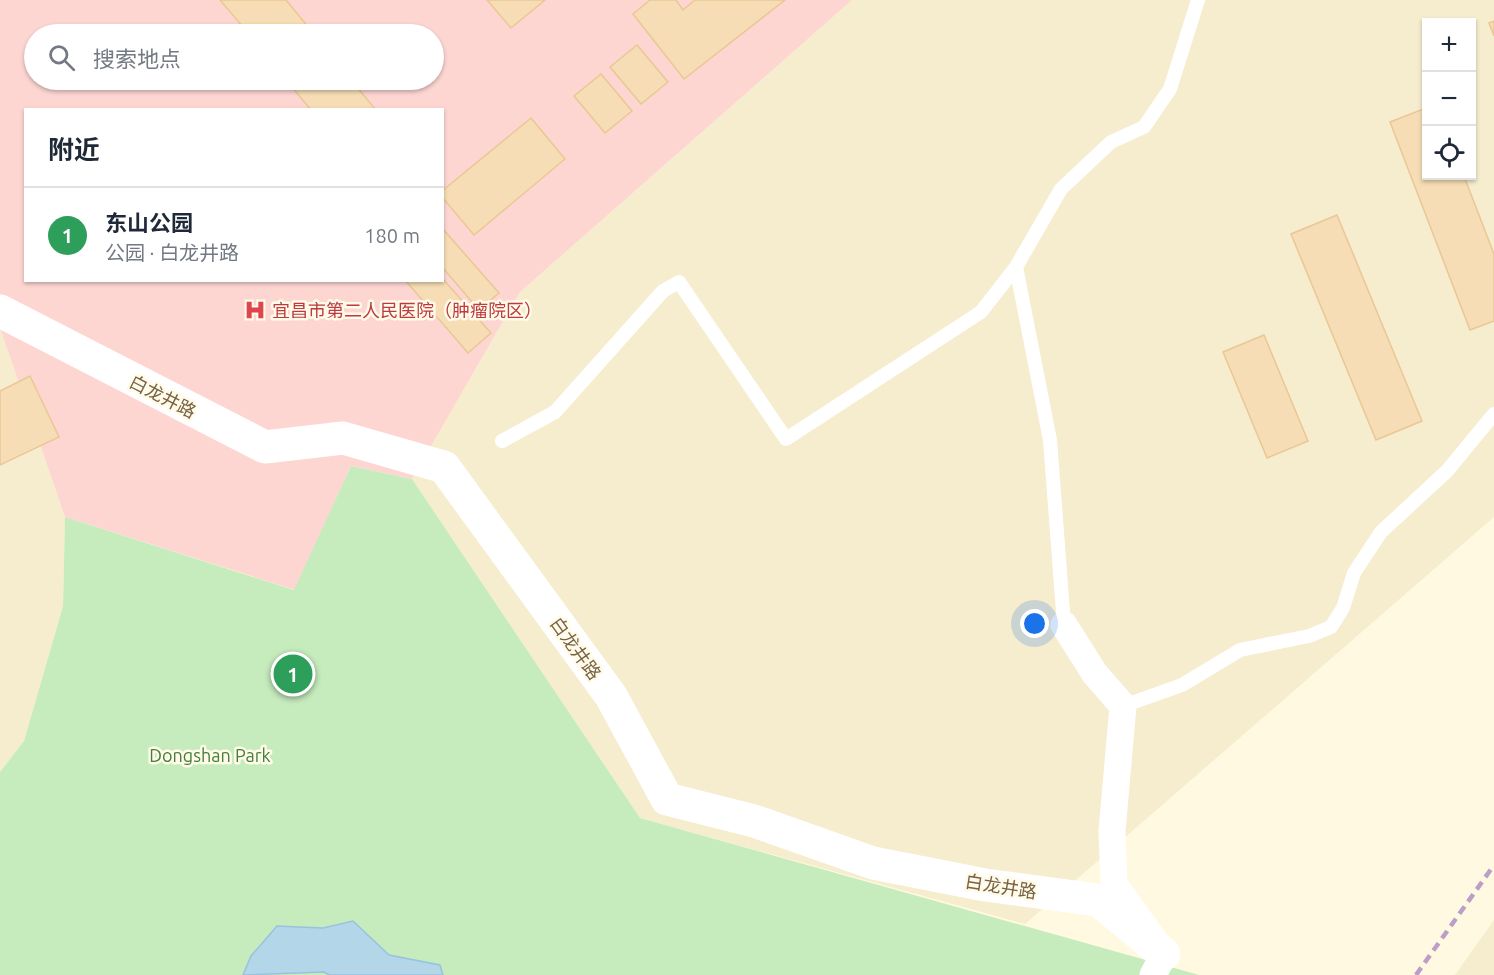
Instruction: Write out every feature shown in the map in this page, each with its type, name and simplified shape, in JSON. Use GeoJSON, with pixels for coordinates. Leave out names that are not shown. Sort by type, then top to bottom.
{"type":"FeatureCollection","features":[{"type":"Feature","properties":{"kind":"street","name":"白龙井路"},"geometry":{"type":"LineString","coordinates":[[0,311],[265,447],[343,438],[444,467],[611,696],[667,799],[754,821],[873,864],[985,885],[1098,900],[1159,964]]}},
{"type":"Feature","properties":{"kind":"street"},"geometry":{"type":"LineString","coordinates":[[1064,625],[1095,674],[1123,706]]}},
{"type":"Feature","properties":{"kind":"street","name":"白龙井路"},"geometry":{"type":"LineString","coordinates":[[1123,706],[1112,831],[1114,884],[1159,964]]}},
{"type":"Feature","properties":{"kind":"lane"},"geometry":{"type":"LineString","coordinates":[[502,441],[555,412],[663,291],[679,282],[786,440],[981,312],[1016,267],[1061,189],[1111,142],[1144,127],[1170,89],[1198,0]]}},
{"type":"Feature","properties":{"kind":"lane"},"geometry":{"type":"LineString","coordinates":[[1016,267],[1050,440],[1064,625]]}},
{"type":"Feature","properties":{"kind":"lane"},"geometry":{"type":"LineString","coordinates":[[1123,706],[1182,685],[1240,650],[1309,636],[1331,627],[1343,608],[1354,573],[1382,532],[1447,471],[1494,414]]}},
{"type":"Feature","properties":{"kind":"shaded area","name":"宜昌市第二人民医院（肿瘤院区）"},"geometry":{"type":"Polygon","coordinates":[[[0,0],[852,0],[520,292],[412,479],[351,466],[295,590],[65,517],[0,328],[0,0]]]}},
{"type":"Feature","properties":{"kind":"shaded area"},"geometry":{"type":"Polygon","coordinates":[[[852,0],[1494,0],[1494,517],[1025,924],[640,818],[412,479],[520,292],[852,0]]]}},
{"type":"Feature","properties":{"kind":"shaded area"},"geometry":{"type":"Polygon","coordinates":[[[0,328],[65,517],[63,606],[24,741],[0,772],[0,328]]]}},
{"type":"Feature","properties":{"kind":"shaded area"},"geometry":{"type":"Polygon","coordinates":[[[1494,920],[1494,975],[1455,975],[1494,920]]]}},
{"type":"Feature","properties":{"kind":"green space","name":"Dongshan Park"},"geometry":{"type":"Polygon","coordinates":[[[351,466],[412,479],[640,818],[1199,975],[0,975],[0,772],[24,741],[63,606],[65,517],[294,590],[351,466]]]}},
{"type":"Feature","properties":{"kind":"water"},"geometry":{"type":"Polygon","coordinates":[[[353,921],[389,955],[440,965],[443,975],[329,975],[324,972],[243,975],[251,956],[277,926],[323,928],[353,921]]]}},
{"type":"Feature","properties":{"kind":"building"},"geometry":{"type":"Polygon","coordinates":[[[220,0],[286,0],[306,24],[240,24],[220,0]]]}},
{"type":"Feature","properties":{"kind":"building"},"geometry":{"type":"Polygon","coordinates":[[[487,0],[545,0],[511,28],[487,0]]]}},
{"type":"Feature","properties":{"kind":"building"},"geometry":{"type":"Polygon","coordinates":[[[650,0],[676,0],[683,10],[695,0],[785,0],[684,79],[633,14],[650,0]]]}},
{"type":"Feature","properties":{"kind":"building"},"geometry":{"type":"Polygon","coordinates":[[[1494,21],[1494,36],[1489,23],[1494,21]]]}},
{"type":"Feature","properties":{"kind":"building"},"geometry":{"type":"Polygon","coordinates":[[[637,45],[668,82],[641,104],[610,67],[637,45]]]}},
{"type":"Feature","properties":{"kind":"building"},"geometry":{"type":"Polygon","coordinates":[[[601,74],[632,111],[605,133],[574,96],[601,74]]]}},
{"type":"Feature","properties":{"kind":"building"},"geometry":{"type":"Polygon","coordinates":[[[294,90],[359,90],[374,108],[309,108],[294,90]]]}},
{"type":"Feature","properties":{"kind":"building"},"geometry":{"type":"Polygon","coordinates":[[[1422,110],[1422,180],[1466,180],[1494,254],[1494,321],[1470,330],[1390,122],[1422,110]]]}},
{"type":"Feature","properties":{"kind":"building"},"geometry":{"type":"Polygon","coordinates":[[[531,118],[565,159],[474,235],[444,199],[444,189],[531,118]]]}},
{"type":"Feature","properties":{"kind":"building"},"geometry":{"type":"Polygon","coordinates":[[[1337,215],[1422,421],[1376,440],[1291,234],[1337,215]]]}},
{"type":"Feature","properties":{"kind":"building"},"geometry":{"type":"Polygon","coordinates":[[[444,230],[499,293],[479,310],[444,269],[444,230]]]}},
{"type":"Feature","properties":{"kind":"building"},"geometry":{"type":"Polygon","coordinates":[[[444,280],[491,333],[468,353],[407,282],[444,280]]]}},
{"type":"Feature","properties":{"kind":"building"},"geometry":{"type":"Polygon","coordinates":[[[1264,335],[1308,441],[1267,458],[1223,352],[1264,335]]]}},
{"type":"Feature","properties":{"kind":"building"},"geometry":{"type":"Polygon","coordinates":[[[30,376],[59,437],[0,465],[0,391],[30,376]]]}},
{"type":"Feature","properties":{"kind":"railway"},"geometry":{"type":"LineString","coordinates":[[1416,975],[1494,865]]}},
{"type":"Feature","properties":{"kind":"place","name":"宜昌市第二人民医院（肿瘤院区）"},"geometry":{"type":"Point","coordinates":[255,310]}},
{"type":"Feature","properties":{"kind":"place","name":"东山公园"},"geometry":{"type":"Point","coordinates":[293,674]}}]}
